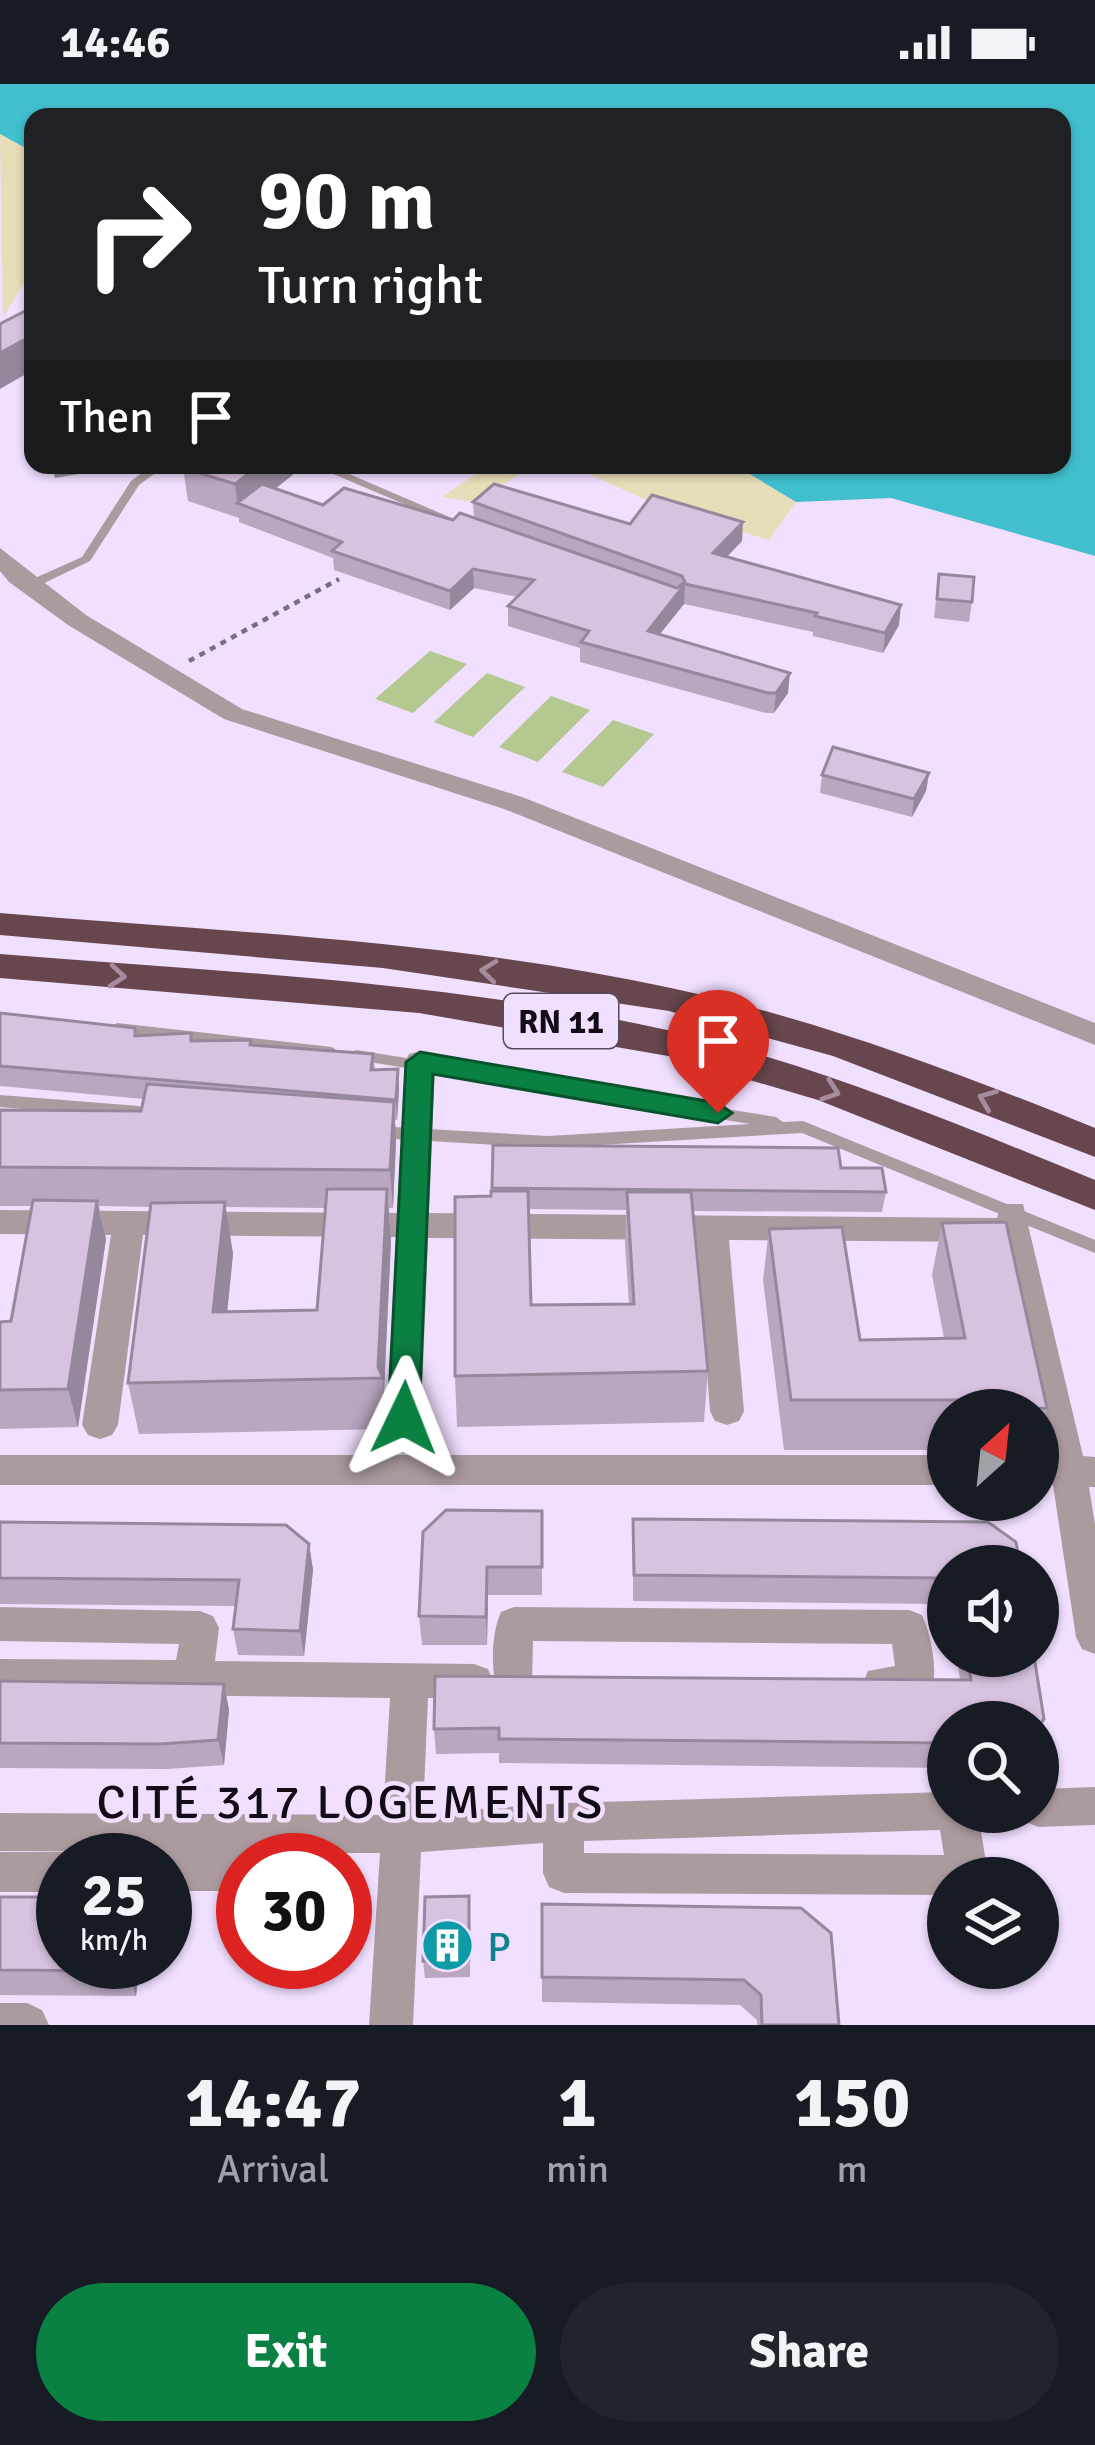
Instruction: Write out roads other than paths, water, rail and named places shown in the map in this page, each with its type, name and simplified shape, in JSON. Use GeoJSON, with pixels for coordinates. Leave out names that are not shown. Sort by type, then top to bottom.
{"type":"FeatureCollection","features":[{"type":"Feature","properties":{"kind":"highway","name":"RN 11"},"geometry":{"type":"LineString","coordinates":[[0,924],[523,975],[691,1004],[875,1056],[1095,1143]]}},
{"type":"Feature","properties":{"kind":"highway","name":"RN 11"},"geometry":{"type":"LineString","coordinates":[[0,966],[479,1008],[583,1025],[775,1072],[910,1120],[1095,1196]]}},
{"type":"Feature","properties":{"kind":"street"},"geometry":{"type":"LineString","coordinates":[[0,556],[28,586],[164,674],[254,723],[513,803],[1095,1035]]}},
{"type":"Feature","properties":{"kind":"street"},"geometry":{"type":"LineString","coordinates":[[404,1418],[420,1062]]}},
{"type":"Feature","properties":{"kind":"street"},"geometry":{"type":"LineString","coordinates":[[0,1222],[712,1228],[1013,1221],[1067,1470],[1095,1637]]}},
{"type":"Feature","properties":{"kind":"street"},"geometry":{"type":"LineString","coordinates":[[100,1425],[129,1223]]}},
{"type":"Feature","properties":{"kind":"street"},"geometry":{"type":"LineString","coordinates":[[712,1228],[727,1411]]}},
{"type":"Feature","properties":{"kind":"street"},"geometry":{"type":"LineString","coordinates":[[0,1470],[927,1470]]}},
{"type":"Feature","properties":{"kind":"street"},"geometry":{"type":"LineString","coordinates":[[0,1624],[200,1628],[193,1678]]}},
{"type":"Feature","properties":{"kind":"street"},"geometry":{"type":"LineString","coordinates":[[513,1681],[514,1624],[909,1627],[916,1684],[845,1683]]}},
{"type":"Feature","properties":{"kind":"street"},"geometry":{"type":"LineString","coordinates":[[0,1676],[560,1681]]}},
{"type":"Feature","properties":{"kind":"street"},"geometry":{"type":"LineString","coordinates":[[391,2025],[410,1682]]}},
{"type":"Feature","properties":{"kind":"street"},"geometry":{"type":"LineString","coordinates":[[1059,1807],[1095,1806]]}},
{"type":"Feature","properties":{"kind":"street"},"geometry":{"type":"LineString","coordinates":[[372,1838],[563,1822],[927,1811]]}},
{"type":"Feature","properties":{"kind":"street"},"geometry":{"type":"LineString","coordinates":[[563,1822],[564,1873],[968,1875],[961,1833]]}},
{"type":"Feature","properties":{"kind":"street"},"geometry":{"type":"LineString","coordinates":[[0,1832],[216,1851]]}},
{"type":"Feature","properties":{"kind":"street"},"geometry":{"type":"LineString","coordinates":[[0,1872],[36,1872]]}},
{"type":"Feature","properties":{"kind":"street"},"geometry":{"type":"LineString","coordinates":[[0,2025],[27,2025]]}},
{"type":"Feature","properties":{"kind":"lane"},"geometry":{"type":"LineString","coordinates":[[28,586],[86,559],[135,483],[148,474]]}},
{"type":"Feature","properties":{"kind":"lane"},"geometry":{"type":"LineString","coordinates":[[340,474],[473,529]]}},
{"type":"Feature","properties":{"kind":"lane"},"geometry":{"type":"LineString","coordinates":[[93,1025],[420,1062],[803,1127],[1013,1221],[1095,1247]]}},
{"type":"Feature","properties":{"kind":"lane"},"geometry":{"type":"LineString","coordinates":[[0,1101],[162,1114]]}},
{"type":"Feature","properties":{"kind":"lane"},"geometry":{"type":"LineString","coordinates":[[369,1131],[548,1142],[803,1127]]}},
{"type":"Feature","properties":{"kind":"water"},"geometry":{"type":"Polygon","coordinates":[[[0,84],[1095,84],[1095,556],[891,498],[796,502],[750,474],[1071,474],[1071,108],[24,108],[24,147],[0,134],[0,84]]]}},
{"type":"Feature","properties":{"kind":"place","name":"P"},"geometry":{"type":"Point","coordinates":[448,1946]}},
{"type":"Feature","properties":{"kind":"district","name":"CITÉ 317 LOGEMENTS"},"geometry":{"type":"Point","coordinates":[351,1801]}}]}
